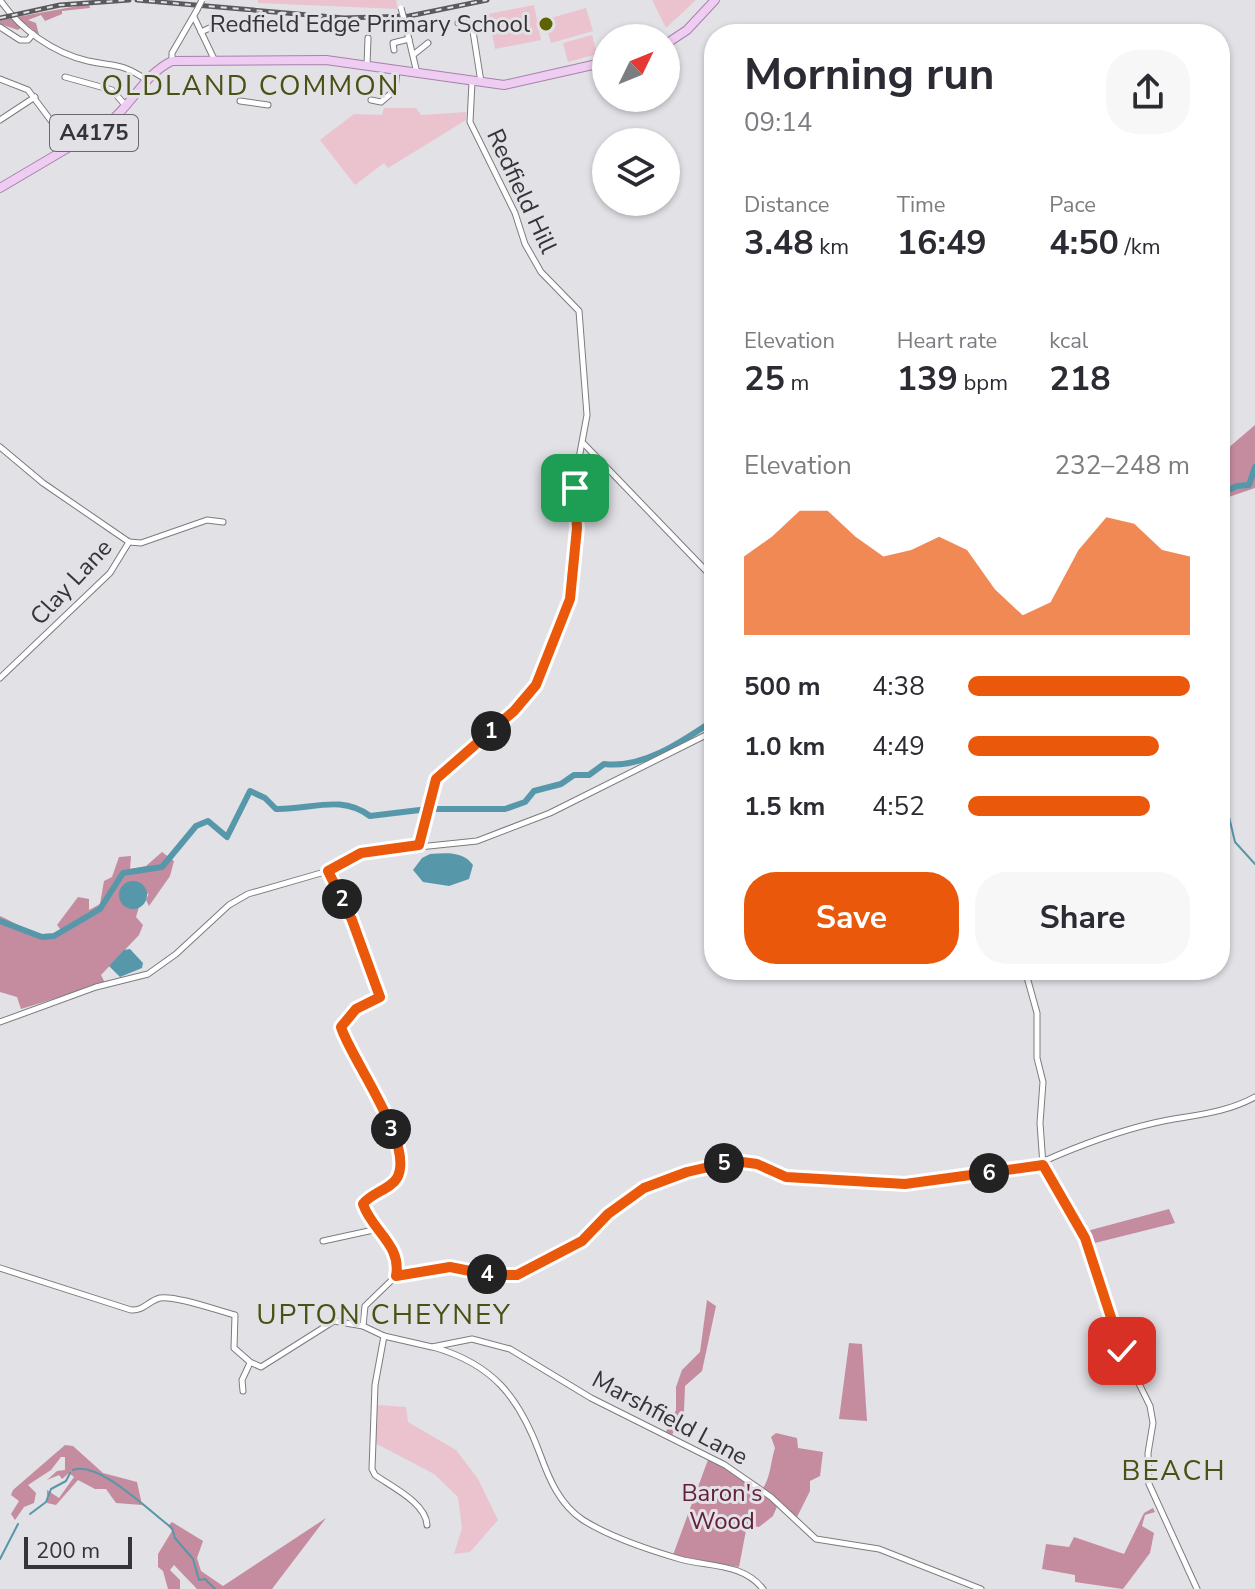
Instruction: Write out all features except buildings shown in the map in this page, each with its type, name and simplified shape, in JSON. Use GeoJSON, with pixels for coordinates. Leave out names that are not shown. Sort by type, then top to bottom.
{"type":"FeatureCollection","features":[{"type":"Feature","properties":{"kind":"main road"},"geometry":{"type":"LineString","coordinates":[[680,37],[715,0]]}},
{"type":"Feature","properties":{"kind":"main road"},"geometry":{"type":"LineString","coordinates":[[172,61],[326,60],[476,83],[522,84],[592,66]]}},
{"type":"Feature","properties":{"kind":"main road","name":"A4175"},"geometry":{"type":"LineString","coordinates":[[0,188],[105,126],[127,106],[147,80],[172,61]]}},
{"type":"Feature","properties":{"kind":"street"},"geometry":{"type":"LineString","coordinates":[[0,0],[33,34],[53,48],[89,61],[124,66],[147,80]]}},
{"type":"Feature","properties":{"kind":"street"},"geometry":{"type":"LineString","coordinates":[[172,61],[172,53],[202,0]]}},
{"type":"Feature","properties":{"kind":"street"},"geometry":{"type":"LineString","coordinates":[[399,0],[418,74]]}},
{"type":"Feature","properties":{"kind":"street"},"geometry":{"type":"LineString","coordinates":[[193,16],[215,61]]}},
{"type":"Feature","properties":{"kind":"street","name":"Redfield Hill"},"geometry":{"type":"LineString","coordinates":[[419,845],[430,810],[433,785],[443,770],[514,711],[536,685],[570,599],[577,528],[575,480],[584,444],[587,406],[579,311],[541,272],[525,244],[515,213],[470,122],[476,83],[472,25],[458,23]]}},
{"type":"Feature","properties":{"kind":"street"},"geometry":{"type":"LineString","coordinates":[[201,32],[219,24],[241,25]]}},
{"type":"Feature","properties":{"kind":"street"},"geometry":{"type":"LineString","coordinates":[[0,27],[20,40],[28,40],[33,34]]}},
{"type":"Feature","properties":{"kind":"street"},"geometry":{"type":"LineString","coordinates":[[367,67],[368,38]]}},
{"type":"Feature","properties":{"kind":"street"},"geometry":{"type":"LineString","coordinates":[[394,50],[393,43],[409,39]]}},
{"type":"Feature","properties":{"kind":"street"},"geometry":{"type":"LineString","coordinates":[[413,55],[428,43]]}},
{"type":"Feature","properties":{"kind":"street"},"geometry":{"type":"LineString","coordinates":[[371,100],[381,102],[395,90],[397,70]]}},
{"type":"Feature","properties":{"kind":"street"},"geometry":{"type":"LineString","coordinates":[[0,79],[21,85],[35,97],[70,146]]}},
{"type":"Feature","properties":{"kind":"street"},"geometry":{"type":"LineString","coordinates":[[68,79],[112,90],[127,106]]}},
{"type":"Feature","properties":{"kind":"street"},"geometry":{"type":"LineString","coordinates":[[0,120],[35,97]]}},
{"type":"Feature","properties":{"kind":"street"},"geometry":{"type":"LineString","coordinates":[[240,101],[268,105]]}},
{"type":"Feature","properties":{"kind":"street"},"geometry":{"type":"LineString","coordinates":[[584,444],[704,569]]}},
{"type":"Feature","properties":{"kind":"street"},"geometry":{"type":"LineString","coordinates":[[0,447],[43,483],[129,542],[141,543],[207,520],[223,522]]}},
{"type":"Feature","properties":{"kind":"street","name":"Clay Lane"},"geometry":{"type":"LineString","coordinates":[[0,678],[110,573],[129,542]]}},
{"type":"Feature","properties":{"kind":"street"},"geometry":{"type":"LineString","coordinates":[[0,1022],[96,987],[143,976],[176,954],[237,899],[263,888],[328,871],[361,853],[475,841],[550,813],[704,736]]}},
{"type":"Feature","properties":{"kind":"street"},"geometry":{"type":"LineString","coordinates":[[328,871],[352,920],[380,997],[356,1009],[341,1027],[382,1106],[400,1165],[395,1181],[363,1204],[396,1257],[396,1276]]}},
{"type":"Feature","properties":{"kind":"street"},"geometry":{"type":"LineString","coordinates":[[1028,980],[1038,1019],[1037,1058],[1043,1082],[1043,1164],[1085,1238],[1119,1343],[1152,1413],[1149,1484],[1197,1589]]}},
{"type":"Feature","properties":{"kind":"street"},"geometry":{"type":"LineString","coordinates":[[0,1268],[131,1310],[145,1308],[160,1298],[235,1315],[234,1348],[250,1362],[267,1366],[334,1321],[363,1326],[365,1306],[396,1276],[450,1267],[490,1275],[517,1275],[582,1241],[608,1214],[644,1188],[687,1172],[735,1161],[757,1164],[786,1177],[905,1184],[1043,1164],[1109,1135],[1161,1121],[1223,1113],[1255,1097]]}},
{"type":"Feature","properties":{"kind":"street"},"geometry":{"type":"LineString","coordinates":[[323,1241],[378,1229]]}},
{"type":"Feature","properties":{"kind":"street","name":"Marshfield Lane"},"geometry":{"type":"LineString","coordinates":[[363,1326],[384,1336],[432,1347],[472,1339],[510,1349],[591,1398],[725,1465],[771,1497],[816,1539],[879,1549],[981,1589]]}},
{"type":"Feature","properties":{"kind":"street"},"geometry":{"type":"LineString","coordinates":[[384,1336],[375,1385],[372,1469],[417,1506],[426,1517],[427,1525]]}},
{"type":"Feature","properties":{"kind":"street"},"geometry":{"type":"LineString","coordinates":[[432,1347],[470,1359],[498,1380],[532,1433],[556,1491],[583,1519],[678,1559],[748,1573],[763,1589]]}},
{"type":"Feature","properties":{"kind":"street"},"geometry":{"type":"LineString","coordinates":[[243,1391],[242,1380],[250,1362]]}},
{"type":"Feature","properties":{"kind":"shaded area"},"geometry":{"type":"Polygon","coordinates":[[[258,0],[396,0],[398,9],[258,3],[258,0]]]}},
{"type":"Feature","properties":{"kind":"shaded area"},"geometry":{"type":"Polygon","coordinates":[[[652,0],[696,0],[670,24],[664,24],[652,0]]]}},
{"type":"Feature","properties":{"kind":"shaded area"},"geometry":{"type":"Polygon","coordinates":[[[534,5],[541,40],[495,49],[488,14],[534,5]]]}},
{"type":"Feature","properties":{"kind":"shaded area"},"geometry":{"type":"Polygon","coordinates":[[[586,8],[592,31],[551,43],[544,20],[586,8]]]}},
{"type":"Feature","properties":{"kind":"shaded area"},"geometry":{"type":"Polygon","coordinates":[[[592,35],[592,55],[568,62],[563,43],[592,35]]]}},
{"type":"Feature","properties":{"kind":"shaded area"},"geometry":{"type":"Polygon","coordinates":[[[384,108],[416,108],[421,115],[466,112],[466,120],[388,168],[384,163],[355,185],[320,140],[354,114],[382,115],[384,108]]]}},
{"type":"Feature","properties":{"kind":"shaded area"},"geometry":{"type":"Polygon","coordinates":[[[377,1405],[406,1407],[408,1422],[456,1450],[478,1479],[498,1520],[470,1552],[454,1554],[462,1528],[458,1497],[434,1474],[373,1442],[377,1405]]]}},
{"type":"Feature","properties":{"kind":"green space"},"geometry":{"type":"Polygon","coordinates":[[[89,4],[90,8],[62,11],[62,14],[45,21],[41,15],[28,20],[36,23],[39,35],[26,24],[18,30],[0,24],[0,20],[89,4]]]}},
{"type":"Feature","properties":{"kind":"green space"},"geometry":{"type":"Polygon","coordinates":[[[1255,425],[1255,488],[1230,497],[1230,446],[1255,425]]]}},
{"type":"Feature","properties":{"kind":"green space"},"geometry":{"type":"Polygon","coordinates":[[[162,852],[174,861],[170,876],[149,906],[146,900],[149,893],[130,908],[139,907],[136,917],[143,925],[139,935],[101,975],[105,983],[21,1009],[17,997],[0,992],[0,916],[39,934],[54,934],[61,930],[57,925],[78,897],[89,899],[89,910],[100,904],[104,881],[112,877],[119,857],[131,856],[130,869],[146,866],[162,852]]]}},
{"type":"Feature","properties":{"kind":"green space"},"geometry":{"type":"Polygon","coordinates":[[[1169,1209],[1175,1223],[1091,1244],[1087,1231],[1169,1209]]]}},
{"type":"Feature","properties":{"kind":"green space"},"geometry":{"type":"Polygon","coordinates":[[[707,1300],[716,1306],[702,1371],[685,1386],[684,1411],[672,1435],[666,1432],[676,1410],[676,1387],[682,1370],[700,1352],[707,1300]]]}},
{"type":"Feature","properties":{"kind":"green space"},"geometry":{"type":"Polygon","coordinates":[[[849,1343],[862,1344],[867,1421],[839,1419],[849,1343]]]}},
{"type":"Feature","properties":{"kind":"green space","name":"Baron's Wood"},"geometry":{"type":"Polygon","coordinates":[[[776,1433],[797,1438],[798,1448],[823,1452],[820,1476],[810,1481],[810,1491],[796,1519],[779,1502],[773,1516],[759,1527],[747,1525],[739,1567],[673,1555],[709,1457],[760,1492],[768,1477],[775,1448],[771,1437],[776,1433]]]}},
{"type":"Feature","properties":{"kind":"green space"},"geometry":{"type":"Polygon","coordinates":[[[65,1445],[73,1446],[103,1473],[137,1482],[142,1505],[116,1503],[106,1489],[95,1489],[78,1480],[56,1505],[47,1503],[47,1490],[59,1498],[74,1477],[69,1473],[62,1479],[59,1475],[47,1480],[57,1471],[65,1470],[65,1457],[61,1457],[51,1470],[28,1485],[36,1493],[34,1503],[24,1507],[15,1520],[11,1514],[19,1501],[11,1495],[13,1490],[65,1445]]]}},
{"type":"Feature","properties":{"kind":"green space"},"geometry":{"type":"Polygon","coordinates":[[[1153,1508],[1155,1512],[1145,1515],[1142,1526],[1154,1533],[1150,1553],[1123,1589],[1075,1582],[1075,1575],[1042,1569],[1046,1544],[1069,1547],[1074,1537],[1124,1554],[1144,1513],[1153,1508]]]}},
{"type":"Feature","properties":{"kind":"green space"},"geometry":{"type":"Polygon","coordinates":[[[326,1518],[272,1589],[197,1589],[174,1565],[170,1570],[180,1580],[180,1589],[168,1589],[163,1571],[158,1567],[158,1554],[172,1531],[168,1526],[172,1522],[203,1541],[197,1558],[201,1571],[223,1586],[326,1518]]]}},
{"type":"Feature","properties":{"kind":"water"},"geometry":{"type":"Polygon","coordinates":[[[430,854],[454,854],[469,860],[473,865],[469,879],[449,886],[423,882],[413,870],[422,858],[430,854]]]}},
{"type":"Feature","properties":{"kind":"water"},"geometry":{"type":"Polygon","coordinates":[[[133,881],[143,885],[147,895],[143,905],[133,909],[123,905],[119,895],[123,885],[133,881]]]}},
{"type":"Feature","properties":{"kind":"water"},"geometry":{"type":"Polygon","coordinates":[[[130,949],[143,963],[142,968],[120,977],[109,966],[124,950],[130,949]]]}},
{"type":"Feature","properties":{"kind":"waterway"},"geometry":{"type":"LineString","coordinates":[[1230,489],[1249,485],[1255,467]]}},
{"type":"Feature","properties":{"kind":"waterway"},"geometry":{"type":"LineString","coordinates":[[0,921],[42,937],[54,936],[100,909],[123,873],[162,867],[196,826],[208,821],[227,837],[250,791],[265,798],[276,809],[336,804],[359,809],[370,816],[428,809],[505,809],[525,802],[534,791],[561,784],[574,775],[589,775],[604,764],[648,758],[704,726]]}},
{"type":"Feature","properties":{"kind":"waterway"},"geometry":{"type":"LineString","coordinates":[[1230,821],[1235,842],[1255,864]]}},
{"type":"Feature","properties":{"kind":"waterway"},"geometry":{"type":"LineString","coordinates":[[73,1470],[84,1469],[110,1480],[172,1528],[175,1538],[193,1559],[199,1580],[205,1579],[215,1589]]}},
{"type":"Feature","properties":{"kind":"waterway"},"geometry":{"type":"LineString","coordinates":[[30,1514],[46,1502],[51,1489],[66,1481],[70,1473]]}},
{"type":"Feature","properties":{"kind":"waterway"},"geometry":{"type":"LineString","coordinates":[[0,1559],[18,1524]]}},
{"type":"Feature","properties":{"kind":"railway"},"geometry":{"type":"LineString","coordinates":[[0,18],[60,5],[129,0]]}},
{"type":"Feature","properties":{"kind":"railway"},"geometry":{"type":"LineString","coordinates":[[137,0],[344,18],[409,16],[487,0]]}},
{"type":"Feature","properties":{"kind":"place","name":"Redfield Edge Primary School"},"geometry":{"type":"Point","coordinates":[546,24]}},
{"type":"Feature","properties":{"kind":"district","name":"OLDLAND COMMON"},"geometry":{"type":"Point","coordinates":[251,86]}},
{"type":"Feature","properties":{"kind":"district","name":"UPTON CHEYNEY"},"geometry":{"type":"Point","coordinates":[384,1315]}},
{"type":"Feature","properties":{"kind":"district","name":"BEACH"},"geometry":{"type":"Point","coordinates":[1174,1471]}},
{"type":"Feature","properties":{"kind":"route"},"geometry":{"type":"LineString","coordinates":[[575,488],[577,528],[570,599],[536,685],[496,728],[464,752],[436,779],[430,813],[419,845],[361,853],[328,871],[352,920],[380,992],[380,997],[356,1009],[341,1027],[377,1094],[392,1131],[400,1165],[395,1181],[363,1204],[393,1249],[398,1267],[396,1276],[414,1270],[450,1267],[490,1275],[517,1275],[554,1259],[582,1241],[608,1214],[644,1188],[687,1172],[735,1161],[757,1164],[778,1175],[797,1179],[831,1178],[905,1184],[1043,1165],[1085,1238],[1122,1351]]}}]}
